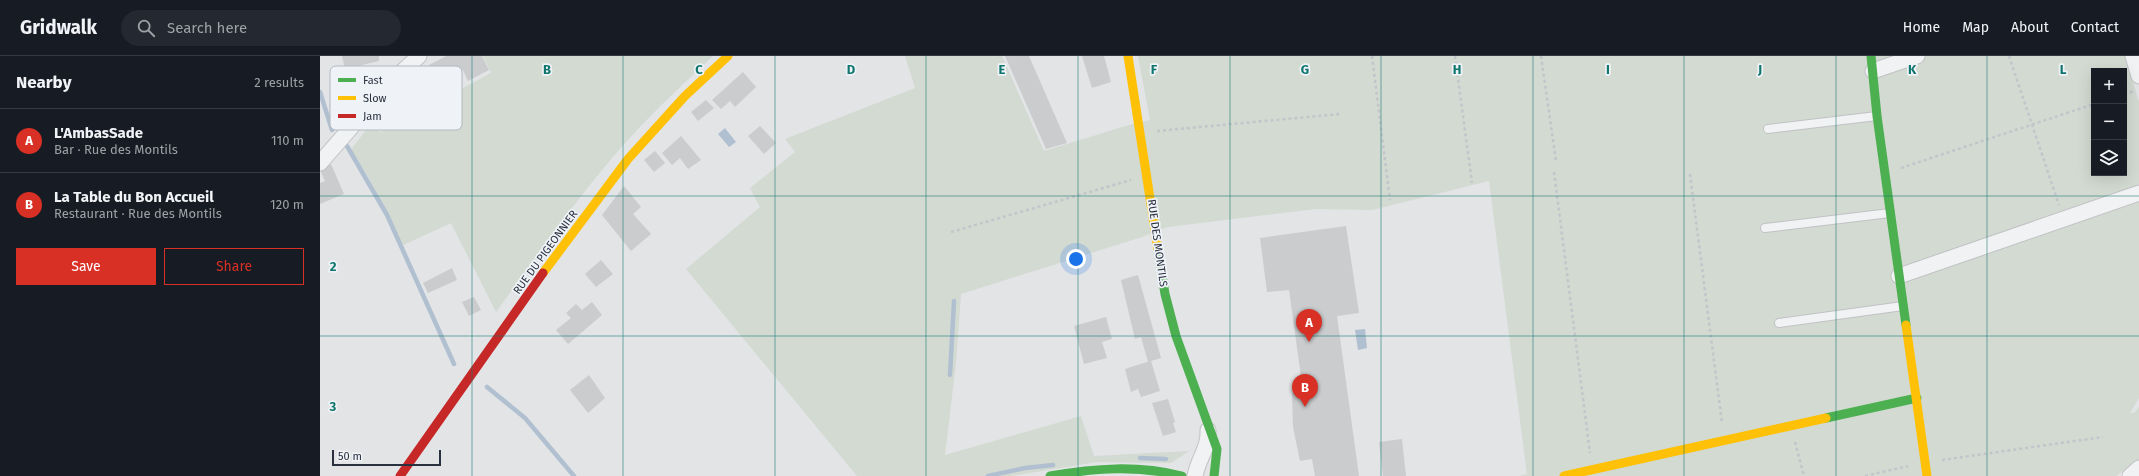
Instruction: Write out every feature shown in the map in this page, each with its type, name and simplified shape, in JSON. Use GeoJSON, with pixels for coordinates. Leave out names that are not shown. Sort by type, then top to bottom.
{"type":"FeatureCollection","features":[{"type":"Feature","properties":{"kind":"street"},"geometry":{"type":"LineString","coordinates":[[408,66],[419,56]]}},
{"type":"Feature","properties":{"kind":"street","name":"RUE DU PIGEONNIER"},"geometry":{"type":"LineString","coordinates":[[400,476],[560,251],[628,159],[685,96],[728,56]]}},
{"type":"Feature","properties":{"kind":"street","name":"RUE DES MONTILS"},"geometry":{"type":"LineString","coordinates":[[1128,56],[1148,176],[1165,294],[1176,336],[1217,454],[1214,476]]}},
{"type":"Feature","properties":{"kind":"street"},"geometry":{"type":"LineString","coordinates":[[1918,56],[1872,63],[1877,116],[1890,213],[1928,476]]}},
{"type":"Feature","properties":{"kind":"street"},"geometry":{"type":"LineString","coordinates":[[2133,56],[2139,76]]}},
{"type":"Feature","properties":{"kind":"street"},"geometry":{"type":"LineString","coordinates":[[320,164],[349,130]]}},
{"type":"Feature","properties":{"kind":"street"},"geometry":{"type":"LineString","coordinates":[[1899,276],[2139,193]]}},
{"type":"Feature","properties":{"kind":"street"},"geometry":{"type":"LineString","coordinates":[[1564,476],[1917,398]]}},
{"type":"Feature","properties":{"kind":"street","name":"RUE DES MONTILS"},"geometry":{"type":"LineString","coordinates":[[1195,476],[1200,459],[1207,447],[1208,425]]}},
{"type":"Feature","properties":{"kind":"street"},"geometry":{"type":"LineString","coordinates":[[1050,476],[1090,470],[1126,469],[1179,475],[1191,468],[1200,459]]}},
{"type":"Feature","properties":{"kind":"street"},"geometry":{"type":"LineString","coordinates":[[2130,476],[2139,468]]}},
{"type":"Feature","properties":{"kind":"lane"},"geometry":{"type":"LineString","coordinates":[[1768,129],[1877,116]]}},
{"type":"Feature","properties":{"kind":"lane"},"geometry":{"type":"LineString","coordinates":[[1766,228],[1890,213]]}},
{"type":"Feature","properties":{"kind":"lane"},"geometry":{"type":"LineString","coordinates":[[1779,323],[1904,306]]}},
{"type":"Feature","properties":{"kind":"path"},"geometry":{"type":"LineString","coordinates":[[1372,56],[1390,200]]}},
{"type":"Feature","properties":{"kind":"path"},"geometry":{"type":"LineString","coordinates":[[1455,56],[1472,183]]}},
{"type":"Feature","properties":{"kind":"path"},"geometry":{"type":"LineString","coordinates":[[1541,56],[1556,161]]}},
{"type":"Feature","properties":{"kind":"path"},"geometry":{"type":"LineString","coordinates":[[2009,56],[2063,219]]}},
{"type":"Feature","properties":{"kind":"path"},"geometry":{"type":"LineString","coordinates":[[2127,93],[2139,89]]}},
{"type":"Feature","properties":{"kind":"path"},"geometry":{"type":"LineString","coordinates":[[1885,174],[2091,105]]}},
{"type":"Feature","properties":{"kind":"path"},"geometry":{"type":"LineString","coordinates":[[1141,132],[1340,114]]}},
{"type":"Feature","properties":{"kind":"path"},"geometry":{"type":"LineString","coordinates":[[1554,172],[1592,470]]}},
{"type":"Feature","properties":{"kind":"path"},"geometry":{"type":"LineString","coordinates":[[1690,174],[1724,440]]}},
{"type":"Feature","properties":{"kind":"path"},"geometry":{"type":"LineString","coordinates":[[951,232],[1148,176]]}},
{"type":"Feature","properties":{"kind":"path"},"geometry":{"type":"LineString","coordinates":[[1791,425],[1804,476]]}},
{"type":"Feature","properties":{"kind":"path"},"geometry":{"type":"LineString","coordinates":[[1865,476],[1926,462],[2103,437]]}},
{"type":"Feature","properties":{"kind":"shaded area"},"geometry":{"type":"Polygon","coordinates":[[[483,56],[713,56],[649,118],[613,157],[568,214],[496,312],[451,223],[401,246],[373,185],[350,151],[366,130],[377,130],[381,132],[385,130],[462,130],[462,89],[491,73],[483,56]]]}},
{"type":"Feature","properties":{"kind":"shaded area"},"geometry":{"type":"Polygon","coordinates":[[[905,56],[1002,56],[1044,151],[1150,120],[1138,56],[2125,56],[2139,102],[2139,398],[2130,413],[2134,413],[2139,407],[2139,461],[2116,476],[1519,476],[1527,474],[1489,181],[1372,210],[1316,209],[1168,227],[1142,237],[961,294],[956,363],[945,455],[1081,416],[1094,456],[1189,451],[1171,463],[1097,462],[1011,476],[857,476],[686,269],[760,207],[750,188],[795,152],[785,139],[915,88],[905,56]]]}},
{"type":"Feature","properties":{"kind":"water"},"geometry":{"type":"Polygon","coordinates":[[[725,128],[736,142],[729,147],[718,134],[725,128]]]}},
{"type":"Feature","properties":{"kind":"water"},"geometry":{"type":"Polygon","coordinates":[[[1365,329],[1367,348],[1358,350],[1355,330],[1365,329]]]}},
{"type":"Feature","properties":{"kind":"building"},"geometry":{"type":"Polygon","coordinates":[[[342,56],[379,56],[379,61],[358,66],[344,66],[342,56]]]}},
{"type":"Feature","properties":{"kind":"building"},"geometry":{"type":"Polygon","coordinates":[[[446,56],[482,56],[489,70],[468,81],[462,71],[462,66],[429,65],[446,56]]]}},
{"type":"Feature","properties":{"kind":"building"},"geometry":{"type":"Polygon","coordinates":[[[1005,56],[1029,56],[1067,143],[1046,149],[1005,56]]]}},
{"type":"Feature","properties":{"kind":"building"},"geometry":{"type":"Polygon","coordinates":[[[1082,56],[1104,56],[1111,82],[1092,88],[1082,56]]]}},
{"type":"Feature","properties":{"kind":"building"},"geometry":{"type":"Polygon","coordinates":[[[743,72],[756,87],[735,107],[730,101],[721,109],[712,100],[743,72]]]}},
{"type":"Feature","properties":{"kind":"building"},"geometry":{"type":"Polygon","coordinates":[[[706,100],[714,108],[698,121],[691,112],[706,100]]]}},
{"type":"Feature","properties":{"kind":"building"},"geometry":{"type":"Polygon","coordinates":[[[760,126],[776,143],[764,154],[748,136],[760,126]]]}},
{"type":"Feature","properties":{"kind":"building"},"geometry":{"type":"Polygon","coordinates":[[[681,136],[701,160],[688,169],[680,158],[672,165],[662,153],[681,136]]]}},
{"type":"Feature","properties":{"kind":"building"},"geometry":{"type":"Polygon","coordinates":[[[655,151],[665,163],[654,172],[644,160],[655,151]]]}},
{"type":"Feature","properties":{"kind":"building"},"geometry":{"type":"Polygon","coordinates":[[[331,164],[344,194],[320,204],[320,183],[325,181],[321,172],[331,164]]]}},
{"type":"Feature","properties":{"kind":"building"},"geometry":{"type":"Polygon","coordinates":[[[624,186],[641,207],[633,214],[651,234],[631,251],[602,215],[624,186]]]}},
{"type":"Feature","properties":{"kind":"building"},"geometry":{"type":"Polygon","coordinates":[[[1346,226],[1359,313],[1337,316],[1359,476],[1315,476],[1312,459],[1300,461],[1293,427],[1292,393],[1303,391],[1289,290],[1267,292],[1260,238],[1346,226]]]}},
{"type":"Feature","properties":{"kind":"building"},"geometry":{"type":"Polygon","coordinates":[[[601,260],[613,274],[596,287],[585,274],[601,260]]]}},
{"type":"Feature","properties":{"kind":"building"},"geometry":{"type":"Polygon","coordinates":[[[452,268],[457,280],[428,293],[423,283],[452,268]]]}},
{"type":"Feature","properties":{"kind":"building"},"geometry":{"type":"Polygon","coordinates":[[[1138,275],[1161,358],[1151,361],[1160,391],[1141,397],[1138,389],[1131,392],[1125,369],[1148,362],[1141,337],[1135,339],[1121,280],[1138,275]]]}},
{"type":"Feature","properties":{"kind":"building"},"geometry":{"type":"Polygon","coordinates":[[[474,297],[481,310],[469,316],[462,302],[474,297]]]}},
{"type":"Feature","properties":{"kind":"building"},"geometry":{"type":"Polygon","coordinates":[[[592,302],[602,315],[568,344],[556,330],[571,318],[566,313],[576,304],[582,310],[592,302]]]}},
{"type":"Feature","properties":{"kind":"building"},"geometry":{"type":"Polygon","coordinates":[[[1106,317],[1112,339],[1102,342],[1107,358],[1084,364],[1074,326],[1106,317]]]}},
{"type":"Feature","properties":{"kind":"building"},"geometry":{"type":"Polygon","coordinates":[[[589,375],[605,398],[588,413],[570,390],[589,375]]]}},
{"type":"Feature","properties":{"kind":"building"},"geometry":{"type":"Polygon","coordinates":[[[1168,399],[1175,422],[1173,423],[1176,432],[1163,436],[1152,403],[1168,399]]]}},
{"type":"Feature","properties":{"kind":"building"},"geometry":{"type":"Polygon","coordinates":[[[1402,439],[1406,476],[1383,476],[1379,442],[1402,439]]]}},
{"type":"Feature","properties":{"kind":"waterway"},"geometry":{"type":"LineString","coordinates":[[320,92],[330,124]]}},
{"type":"Feature","properties":{"kind":"waterway"},"geometry":{"type":"LineString","coordinates":[[347,146],[387,215],[454,364]]}},
{"type":"Feature","properties":{"kind":"waterway"},"geometry":{"type":"LineString","coordinates":[[950,375],[954,301]]}},
{"type":"Feature","properties":{"kind":"waterway"},"geometry":{"type":"LineString","coordinates":[[487,387],[525,418],[574,476]]}},
{"type":"Feature","properties":{"kind":"waterway"},"geometry":{"type":"LineString","coordinates":[[1140,458],[1166,459]]}},
{"type":"Feature","properties":{"kind":"waterway"},"geometry":{"type":"LineString","coordinates":[[988,476],[1025,468],[1053,465]]}},
{"type":"Feature","properties":{"kind":"traffic: fast"},"geometry":{"type":"LineString","coordinates":[[1871,56],[1877,116],[1906,325]]}},
{"type":"Feature","properties":{"kind":"traffic: fast"},"geometry":{"type":"LineString","coordinates":[[1158,250],[1165,294],[1176,336],[1217,449],[1214,476]]}},
{"type":"Feature","properties":{"kind":"traffic: fast"},"geometry":{"type":"LineString","coordinates":[[1826,418],[1917,398]]}},
{"type":"Feature","properties":{"kind":"traffic: fast"},"geometry":{"type":"LineString","coordinates":[[1050,476],[1083,471],[1116,469],[1149,470],[1182,476]]}},
{"type":"Feature","properties":{"kind":"traffic: slow"},"geometry":{"type":"LineString","coordinates":[[543,273],[628,159],[685,96],[728,56]]}},
{"type":"Feature","properties":{"kind":"traffic: slow"},"geometry":{"type":"LineString","coordinates":[[1128,56],[1158,250]]}},
{"type":"Feature","properties":{"kind":"traffic: slow"},"geometry":{"type":"LineString","coordinates":[[1906,325],[1927,476]]}},
{"type":"Feature","properties":{"kind":"traffic: slow"},"geometry":{"type":"LineString","coordinates":[[1564,476],[1826,418]]}},
{"type":"Feature","properties":{"kind":"traffic: jam"},"geometry":{"type":"LineString","coordinates":[[400,476],[543,273]]}},
{"type":"Feature","properties":{"kind":"place","name":"L'AmbasSade"},"geometry":{"type":"Point","coordinates":[1309,342]}},
{"type":"Feature","properties":{"kind":"place","name":"La Table du Bon Accueil"},"geometry":{"type":"Point","coordinates":[1305,407]}}]}
